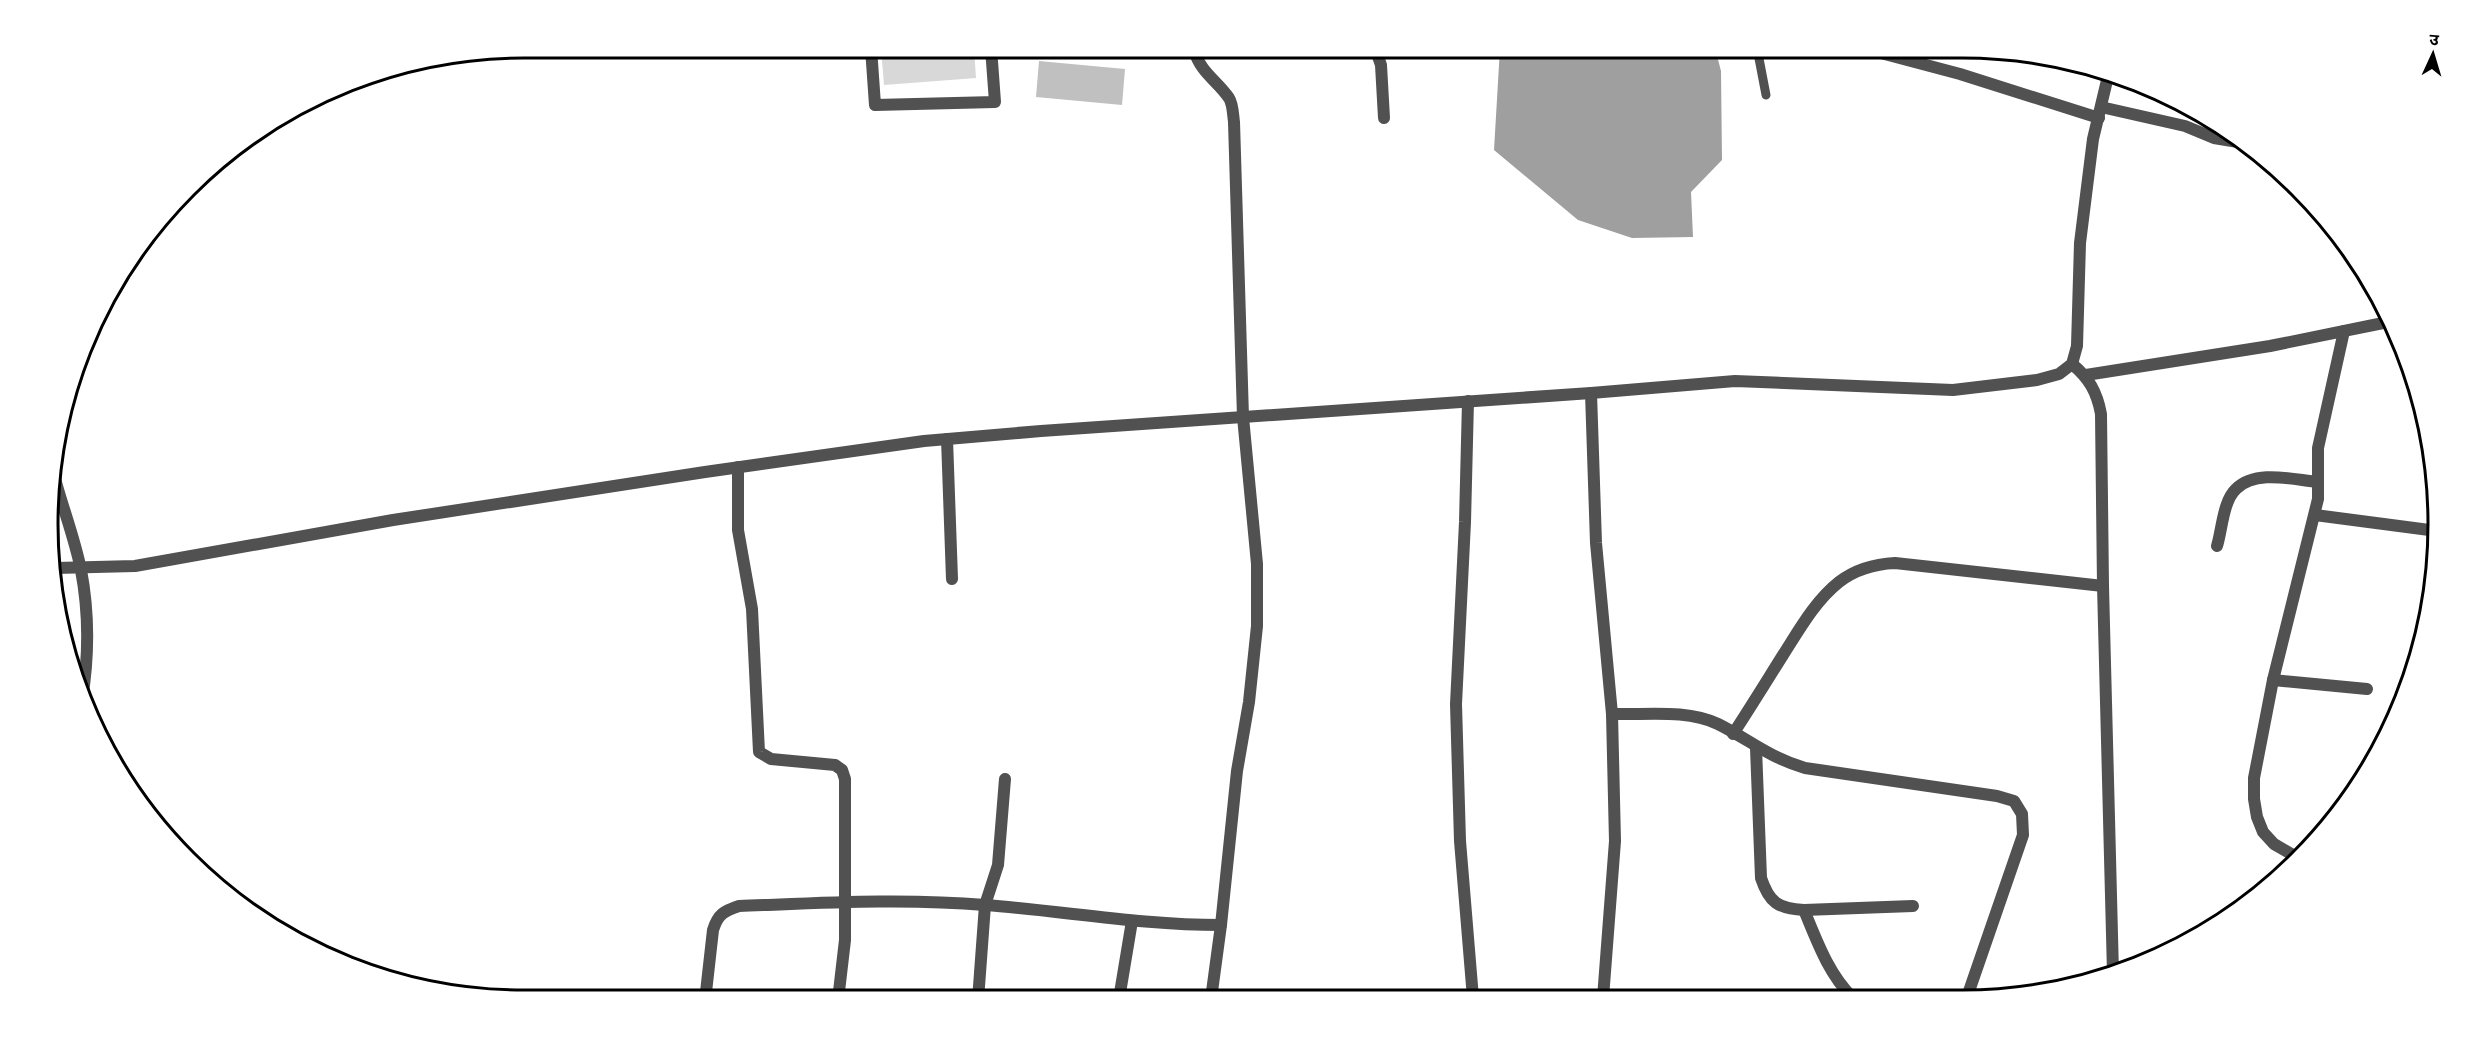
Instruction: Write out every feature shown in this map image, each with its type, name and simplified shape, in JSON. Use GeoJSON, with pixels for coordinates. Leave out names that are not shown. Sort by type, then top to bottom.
{"type":"FeatureCollection","features":[{"type":"Feature","properties":{"kind":"street"},"geometry":{"type":"LineString","coordinates":[[872,58],[875,105],[995,102],[992,58]]}},
{"type":"Feature","properties":{"kind":"street"},"geometry":{"type":"LineString","coordinates":[[1196,58],[1209,79],[1230,100],[1234,122],[1243,417],[1257,564],[1257,626],[1249,702],[1237,771],[1212,990]]}},
{"type":"Feature","properties":{"kind":"street"},"geometry":{"type":"LineString","coordinates":[[1379,58],[1381,65],[1384,118]]}},
{"type":"Feature","properties":{"kind":"street"},"geometry":{"type":"LineString","coordinates":[[1900,58],[2100,113],[2185,126],[2214,138],[2225,140]]}},
{"type":"Feature","properties":{"kind":"street"},"geometry":{"type":"LineString","coordinates":[[60,568],[135,566],[393,520],[738,467],[947,439],[1736,381],[1953,390],[2037,380],[2059,374],[2072,364],[2077,346],[2080,243],[2093,139],[2107,81]]}},
{"type":"Feature","properties":{"kind":"street"},"geometry":{"type":"LineString","coordinates":[[2085,375],[2270,346],[2382,323]]}},
{"type":"Feature","properties":{"kind":"street"},"geometry":{"type":"LineString","coordinates":[[2292,854],[2274,844],[2263,832],[2257,817],[2253,799],[2257,755],[2273,680],[2315,515],[2318,448],[2344,331]]}},
{"type":"Feature","properties":{"kind":"street"},"geometry":{"type":"LineString","coordinates":[[2072,364],[2085,375],[2098,396],[2101,414],[2113,966]]}},
{"type":"Feature","properties":{"kind":"street"},"geometry":{"type":"LineString","coordinates":[[1591,393],[1596,543],[1612,714],[1616,841],[1604,990]]}},
{"type":"Feature","properties":{"kind":"street"},"geometry":{"type":"LineString","coordinates":[[1468,401],[1456,704],[1460,841],[1472,990]]}},
{"type":"Feature","properties":{"kind":"street"},"geometry":{"type":"LineString","coordinates":[[947,439],[952,579]]}},
{"type":"Feature","properties":{"kind":"street"},"geometry":{"type":"LineString","coordinates":[[738,467],[738,530],[752,609],[759,752],[771,759],[827,763],[842,770],[845,779],[845,940],[839,990]]}},
{"type":"Feature","properties":{"kind":"street"},"geometry":{"type":"LineString","coordinates":[[2217,546],[2229,502],[2236,488],[2251,481],[2271,477],[2318,482]]}},
{"type":"Feature","properties":{"kind":"street"},"geometry":{"type":"LineString","coordinates":[[59,492],[81,568],[87,608],[84,677]]}},
{"type":"Feature","properties":{"kind":"street"},"geometry":{"type":"LineString","coordinates":[[2315,515],[2428,530]]}},
{"type":"Feature","properties":{"kind":"street"},"geometry":{"type":"LineString","coordinates":[[1733,734],[1808,618],[1839,582],[1858,570],[1877,564],[1895,563],[2103,586]]}},
{"type":"Feature","properties":{"kind":"street"},"geometry":{"type":"LineString","coordinates":[[2273,680],[2367,688]]}},
{"type":"Feature","properties":{"kind":"street"},"geometry":{"type":"LineString","coordinates":[[1612,714],[1694,717],[1717,724],[1781,761],[1805,768],[1997,796],[2014,801],[2022,814],[2023,835],[1970,990]]}},
{"type":"Feature","properties":{"kind":"street"},"geometry":{"type":"LineString","coordinates":[[1756,748],[1761,878],[1767,894],[1774,902],[1789,909],[1804,910],[1913,906]]}},
{"type":"Feature","properties":{"kind":"street"},"geometry":{"type":"LineString","coordinates":[[979,990],[985,905],[998,865],[1005,779]]}},
{"type":"Feature","properties":{"kind":"street"},"geometry":{"type":"LineString","coordinates":[[706,990],[717,918],[725,910],[739,906],[895,901],[985,905],[1132,921],[1221,924]]}},
{"type":"Feature","properties":{"kind":"street"},"geometry":{"type":"LineString","coordinates":[[1804,910],[1824,958],[1845,990]]}},
{"type":"Feature","properties":{"kind":"street"},"geometry":{"type":"LineString","coordinates":[[1120,990],[1132,921]]}},
{"type":"Feature","properties":{"kind":"lane"},"geometry":{"type":"LineString","coordinates":[[1759,58],[1767,95]]}},
{"type":"Feature","properties":{"kind":"shaded area"},"geometry":{"type":"Polygon","coordinates":[[[882,58],[975,58],[976,78],[884,85],[882,58]]]}},
{"type":"Feature","properties":{"kind":"shaded area"},"geometry":{"type":"Polygon","coordinates":[[[1499,58],[1718,58],[1721,71],[1722,160],[1691,192],[1693,237],[1632,238],[1578,220],[1494,150],[1499,58]]]}},
{"type":"Feature","properties":{"kind":"building"},"geometry":{"type":"Polygon","coordinates":[[[1039,61],[1125,69],[1122,105],[1036,97],[1039,61]]]}}]}
